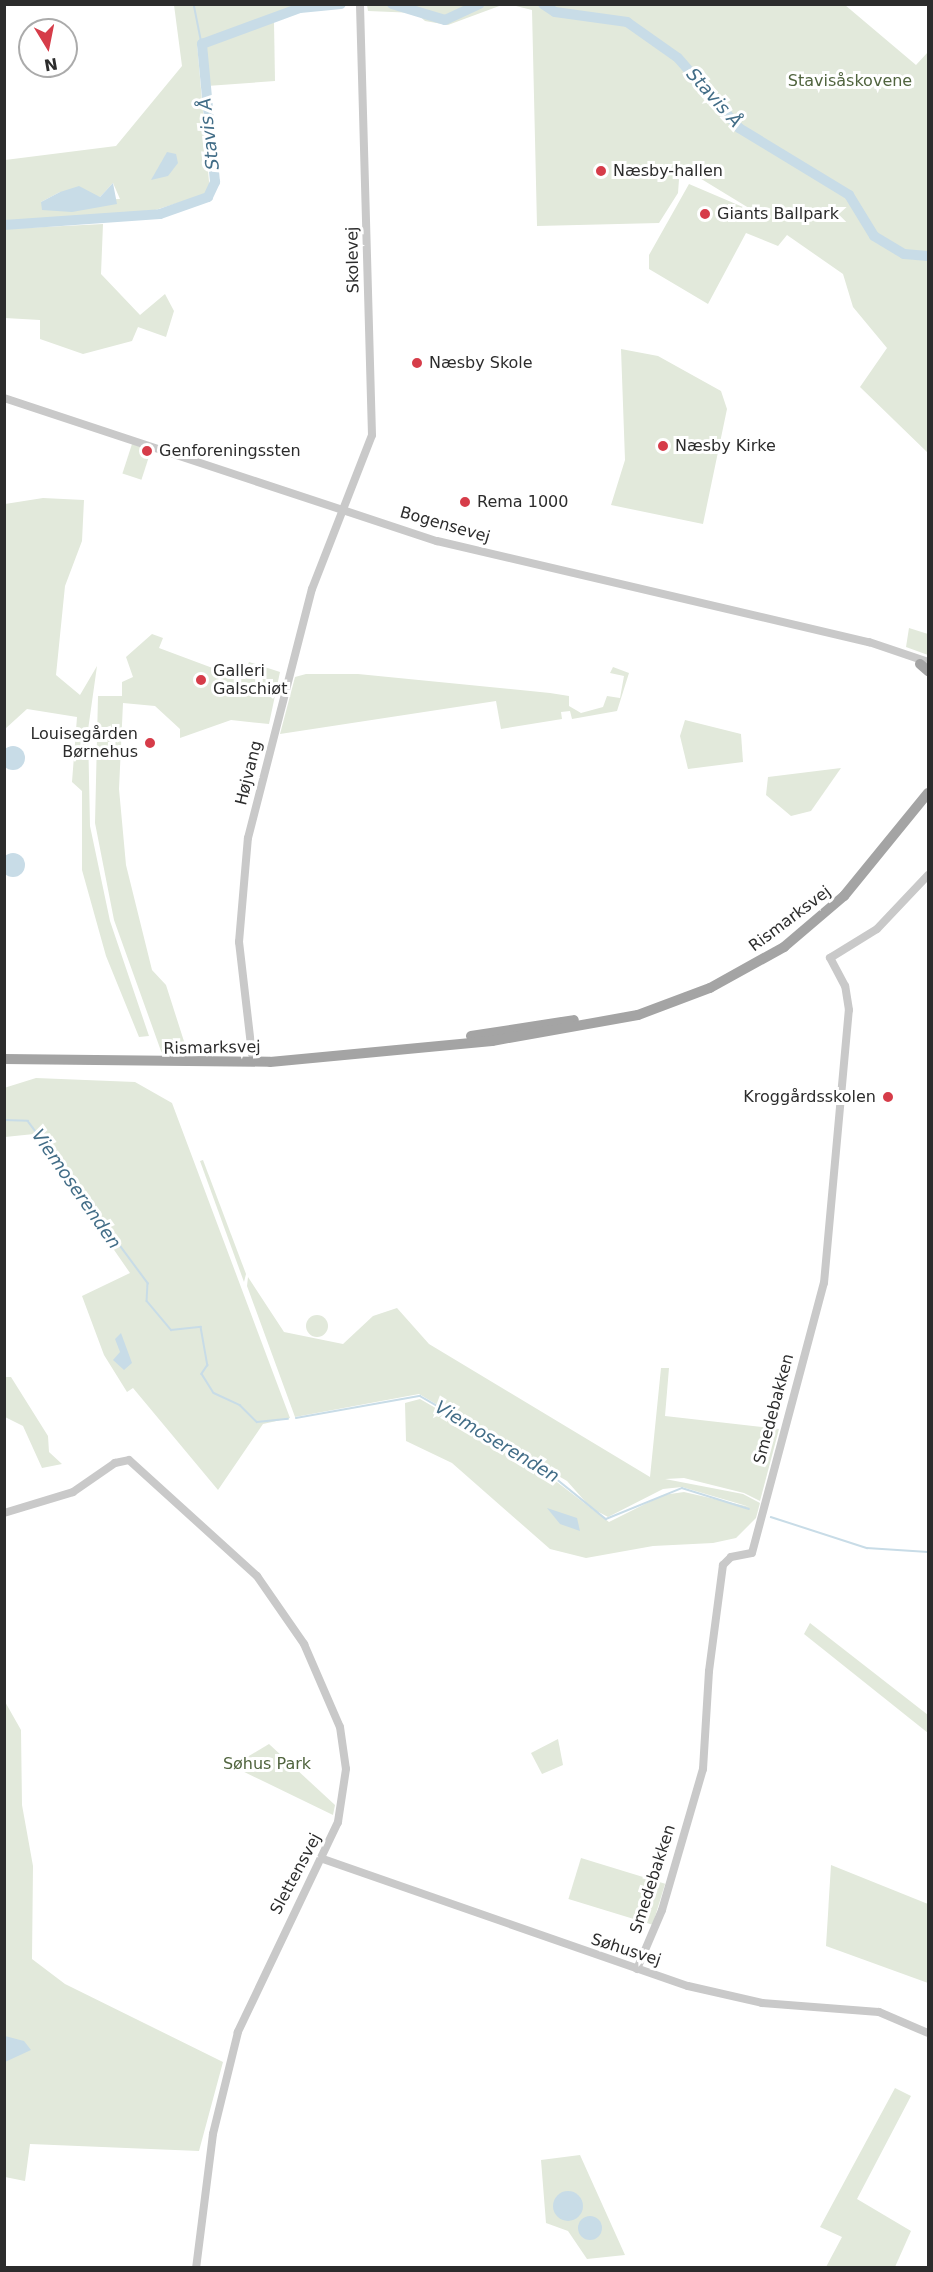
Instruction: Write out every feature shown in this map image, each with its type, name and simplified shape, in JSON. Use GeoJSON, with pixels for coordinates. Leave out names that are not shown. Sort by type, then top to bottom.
{"type":"FeatureCollection","features":[{"type":"Feature","properties":{"kind":"main road","name":"Rismarksvej"},"geometry":{"type":"LineString","coordinates":[[916,809],[928,787]]}},
{"type":"Feature","properties":{"kind":"main road","name":"Rismarksvej"},"geometry":{"type":"LineString","coordinates":[[4,1059],[237,1064],[516,1037],[649,1010],[710,988],[784,947],[844,897],[928,793]]}},
{"type":"Feature","properties":{"kind":"street","name":"Skolevej"},"geometry":{"type":"LineString","coordinates":[[347,510],[373,427],[360,4]]}},
{"type":"Feature","properties":{"kind":"street","name":"Bogensevej"},"geometry":{"type":"LineString","coordinates":[[4,398],[437,541],[886,648],[927,667]]}},
{"type":"Feature","properties":{"kind":"street","name":"Højvang"},"geometry":{"type":"LineString","coordinates":[[252,1054],[239,942],[248,838],[312,589],[347,510]]}},
{"type":"Feature","properties":{"kind":"street","name":"Smedebakken"},"geometry":{"type":"LineString","coordinates":[[637,1969],[662,1910],[703,1769],[709,1671],[723,1565],[730,1557],[752,1553],[824,1283],[849,1005],[830,958],[877,929],[928,875]]}},
{"type":"Feature","properties":{"kind":"street","name":"Slettensvej"},"geometry":{"type":"LineString","coordinates":[[4,1513],[73,1492],[122,1460],[222,1540],[256,1576],[304,1644],[330,1699],[344,1747],[344,1796],[323,1858],[277,1941],[238,2032],[213,2134],[195,2268]]}},
{"type":"Feature","properties":{"kind":"street","name":"Søhusvej"},"geometry":{"type":"LineString","coordinates":[[323,1858],[637,1969],[739,1999],[896,2015],[928,2033]]}},
{"type":"Feature","properties":{"kind":"green space"},"geometry":{"type":"Polygon","coordinates":[[[367,4],[502,5],[448,25],[425,21],[416,13],[368,11],[367,4]]]}},
{"type":"Feature","properties":{"kind":"green space"},"geometry":{"type":"Polygon","coordinates":[[[174,5],[297,5],[197,43],[210,193],[152,211],[5,221],[5,160],[116,146],[182,66],[174,5]],[[113,183],[100,197],[60,192],[41,202],[120,199],[113,183]]]}},
{"type":"Feature","properties":{"kind":"green space","name":"Stavisåskovene"},"geometry":{"type":"Polygon","coordinates":[[[512,5],[845,5],[916,65],[928,52],[928,453],[860,387],[887,348],[853,307],[843,274],[787,235],[778,246],[746,233],[708,304],[649,269],[649,255],[689,184],[757,213],[680,166],[678,193],[659,223],[537,226],[532,10],[512,5]]]}},
{"type":"Feature","properties":{"kind":"green space"},"geometry":{"type":"Polygon","coordinates":[[[274,22],[275,81],[207,86],[206,44],[274,22]]]}},
{"type":"Feature","properties":{"kind":"green space"},"geometry":{"type":"Polygon","coordinates":[[[103,224],[101,274],[140,315],[165,294],[174,311],[166,337],[138,327],[132,341],[83,354],[40,339],[40,320],[5,318],[5,229],[103,224]]]}},
{"type":"Feature","properties":{"kind":"green space"},"geometry":{"type":"Polygon","coordinates":[[[621,349],[658,356],[721,391],[727,409],[703,524],[611,505],[625,460],[621,349]]]}},
{"type":"Feature","properties":{"kind":"green space"},"geometry":{"type":"Polygon","coordinates":[[[132,444],[151,450],[141,480],[122,473],[132,444]]]}},
{"type":"Feature","properties":{"kind":"green space"},"geometry":{"type":"Polygon","coordinates":[[[43,498],[84,500],[82,541],[65,586],[56,675],[80,695],[97,666],[88,730],[90,826],[110,921],[149,1036],[139,1037],[106,956],[82,870],[82,791],[72,782],[77,717],[27,709],[5,729],[5,504],[43,498]]]}},
{"type":"Feature","properties":{"kind":"green space"},"geometry":{"type":"Polygon","coordinates":[[[909,628],[928,634],[928,655],[906,647],[909,628]]]}},
{"type":"Feature","properties":{"kind":"green space"},"geometry":{"type":"Polygon","coordinates":[[[152,634],[163,638],[159,648],[242,679],[249,662],[280,672],[269,724],[231,720],[180,738],[180,729],[155,706],[123,703],[119,789],[126,865],[152,970],[166,985],[189,1057],[164,1056],[161,1051],[114,920],[95,823],[98,696],[122,696],[122,682],[133,677],[126,657],[152,634]]]}},
{"type":"Feature","properties":{"kind":"green space"},"geometry":{"type":"Polygon","coordinates":[[[613,667],[629,673],[617,711],[572,719],[570,711],[561,712],[562,719],[501,729],[496,701],[280,734],[295,677],[306,674],[358,674],[550,693],[569,696],[569,706],[581,713],[603,707],[607,696],[620,698],[624,676],[610,673],[613,667]]]}},
{"type":"Feature","properties":{"kind":"green space"},"geometry":{"type":"Polygon","coordinates":[[[685,720],[741,734],[743,762],[688,769],[680,736],[685,720]]]}},
{"type":"Feature","properties":{"kind":"green space"},"geometry":{"type":"Polygon","coordinates":[[[841,768],[811,811],[791,816],[766,795],[768,777],[841,768]]]}},
{"type":"Feature","properties":{"kind":"green space"},"geometry":{"type":"Polygon","coordinates":[[[36,1078],[135,1082],[172,1103],[290,1418],[263,1424],[218,1490],[133,1388],[127,1392],[104,1355],[82,1296],[130,1273],[34,1134],[5,1137],[4,1088],[36,1078]]]}},
{"type":"Feature","properties":{"kind":"green space"},"geometry":{"type":"Polygon","coordinates":[[[203,1160],[246,1274],[244,1282],[200,1161],[203,1160]]]}},
{"type":"Feature","properties":{"kind":"green space"},"geometry":{"type":"Polygon","coordinates":[[[248,1277],[284,1332],[343,1344],[373,1316],[397,1308],[429,1344],[650,1477],[661,1368],[669,1368],[665,1416],[779,1429],[760,1501],[744,1493],[684,1478],[665,1479],[743,1494],[760,1503],[756,1518],[736,1538],[713,1543],[653,1546],[586,1558],[550,1549],[452,1463],[406,1441],[405,1403],[420,1399],[536,1466],[609,1522],[663,1495],[684,1492],[750,1507],[682,1487],[663,1489],[608,1517],[591,1508],[567,1481],[419,1394],[295,1417],[247,1286],[248,1277]]]}},
{"type":"Feature","properties":{"kind":"green space"},"geometry":{"type":"Polygon","coordinates":[[[317,1315],[325,1318],[328,1326],[325,1334],[317,1337],[309,1334],[306,1326],[309,1318],[317,1315]]]}},
{"type":"Feature","properties":{"kind":"green space"},"geometry":{"type":"Polygon","coordinates":[[[5,1377],[11,1377],[48,1436],[49,1452],[62,1464],[42,1468],[23,1426],[5,1417],[5,1377]]]}},
{"type":"Feature","properties":{"kind":"green space"},"geometry":{"type":"Polygon","coordinates":[[[810,1623],[928,1715],[928,1733],[804,1634],[810,1623]]]}},
{"type":"Feature","properties":{"kind":"green space"},"geometry":{"type":"Polygon","coordinates":[[[4,1700],[21,1730],[22,1805],[33,1866],[32,1959],[65,1984],[223,2062],[199,2151],[30,2144],[25,2181],[5,2177],[4,1700]]]}},
{"type":"Feature","properties":{"kind":"green space"},"geometry":{"type":"Polygon","coordinates":[[[558,1739],[563,1765],[542,1774],[531,1753],[558,1739]]]}},
{"type":"Feature","properties":{"kind":"green space","name":"Søhus Park"},"geometry":{"type":"Polygon","coordinates":[[[269,1744],[335,1805],[333,1815],[232,1766],[269,1744]]]}},
{"type":"Feature","properties":{"kind":"green space"},"geometry":{"type":"Polygon","coordinates":[[[581,1858],[665,1884],[653,1925],[568,1899],[581,1858]]]}},
{"type":"Feature","properties":{"kind":"green space"},"geometry":{"type":"Polygon","coordinates":[[[831,1865],[928,1904],[928,1983],[826,1946],[831,1865]]]}},
{"type":"Feature","properties":{"kind":"green space"},"geometry":{"type":"Polygon","coordinates":[[[895,2088],[911,2096],[857,2199],[911,2231],[895,2267],[826,2267],[842,2237],[820,2227],[895,2088]]]}},
{"type":"Feature","properties":{"kind":"green space"},"geometry":{"type":"Polygon","coordinates":[[[580,2155],[625,2255],[587,2259],[568,2231],[546,2223],[541,2160],[580,2155]]]}},
{"type":"Feature","properties":{"kind":"water"},"geometry":{"type":"Polygon","coordinates":[[[167,152],[176,154],[178,163],[168,176],[151,180],[167,152]]]}},
{"type":"Feature","properties":{"kind":"water"},"geometry":{"type":"Polygon","coordinates":[[[113,183],[117,204],[72,212],[42,210],[41,202],[60,192],[79,186],[100,197],[113,183]]]}},
{"type":"Feature","properties":{"kind":"water"},"geometry":{"type":"Polygon","coordinates":[[[13,746],[18,747],[24,753],[24,763],[18,769],[13,770],[8,769],[2,763],[1,758],[2,753],[8,747],[13,746]]]}},
{"type":"Feature","properties":{"kind":"water"},"geometry":{"type":"Polygon","coordinates":[[[13,853],[21,857],[25,865],[21,873],[13,877],[5,873],[1,865],[5,857],[13,853]]]}},
{"type":"Feature","properties":{"kind":"water"},"geometry":{"type":"Polygon","coordinates":[[[121,1333],[132,1363],[124,1370],[113,1360],[120,1352],[115,1339],[121,1333]]]}},
{"type":"Feature","properties":{"kind":"water"},"geometry":{"type":"Polygon","coordinates":[[[547,1508],[577,1518],[580,1531],[560,1524],[547,1508]]]}},
{"type":"Feature","properties":{"kind":"water"},"geometry":{"type":"Polygon","coordinates":[[[5,2036],[24,2041],[31,2050],[5,2062],[5,2036]]]}},
{"type":"Feature","properties":{"kind":"water"},"geometry":{"type":"Polygon","coordinates":[[[568,2191],[574,2192],[582,2200],[582,2212],[574,2220],[568,2221],[562,2220],[554,2212],[553,2206],[554,2200],[562,2192],[568,2191]]]}},
{"type":"Feature","properties":{"kind":"water"},"geometry":{"type":"Polygon","coordinates":[[[590,2216],[599,2219],[602,2228],[599,2237],[590,2240],[581,2237],[578,2228],[581,2219],[590,2216]]]}},
{"type":"Feature","properties":{"kind":"waterway"},"geometry":{"type":"LineString","coordinates":[[194,4],[202,44]]}},
{"type":"Feature","properties":{"kind":"waterway","name":"Stavis Å"},"geometry":{"type":"LineString","coordinates":[[4,225],[160,214],[208,197],[215,182],[202,44],[300,8],[341,4]]}},
{"type":"Feature","properties":{"kind":"waterway","name":"Stavis Å"},"geometry":{"type":"LineString","coordinates":[[392,4],[445,20],[479,4]]}},
{"type":"Feature","properties":{"kind":"waterway","name":"Stavis Å"},"geometry":{"type":"LineString","coordinates":[[543,4],[555,12],[627,22],[678,58],[739,128],[849,195],[874,236],[904,254],[928,256]]}},
{"type":"Feature","properties":{"kind":"waterway","name":"Viemoserenden"},"geometry":{"type":"LineString","coordinates":[[4,1120],[28,1121],[148,1283],[147,1301],[171,1330],[201,1327],[208,1365],[202,1374],[214,1393],[240,1405],[257,1422],[288,1419]]}},
{"type":"Feature","properties":{"kind":"waterway","name":"Viemoserenden"},"geometry":{"type":"LineString","coordinates":[[296,1418],[420,1396],[537,1463],[606,1519],[682,1488],[749,1509]]}},
{"type":"Feature","properties":{"kind":"waterway","name":"Viemoserenden"},"geometry":{"type":"LineString","coordinates":[[771,1517],[867,1548],[928,1552]]}},
{"type":"Feature","properties":{"kind":"place","name":"Næsby-hallen"},"geometry":{"type":"Point","coordinates":[601,171]}},
{"type":"Feature","properties":{"kind":"place","name":"Giants Ballpark"},"geometry":{"type":"Point","coordinates":[705,214]}},
{"type":"Feature","properties":{"kind":"place","name":"Næsby Skole"},"geometry":{"type":"Point","coordinates":[417,363]}},
{"type":"Feature","properties":{"kind":"place","name":"Næsby Kirke"},"geometry":{"type":"Point","coordinates":[663,446]}},
{"type":"Feature","properties":{"kind":"place","name":"Genforeningssten"},"geometry":{"type":"Point","coordinates":[147,451]}},
{"type":"Feature","properties":{"kind":"place","name":"Rema 1000"},"geometry":{"type":"Point","coordinates":[465,502]}},
{"type":"Feature","properties":{"kind":"place","name":"Galleri Galschiøt"},"geometry":{"type":"Point","coordinates":[201,680]}},
{"type":"Feature","properties":{"kind":"place","name":"Louisegården Børnehus"},"geometry":{"type":"Point","coordinates":[150,743]}},
{"type":"Feature","properties":{"kind":"place","name":"Kroggårdsskolen"},"geometry":{"type":"Point","coordinates":[888,1097]}}]}
